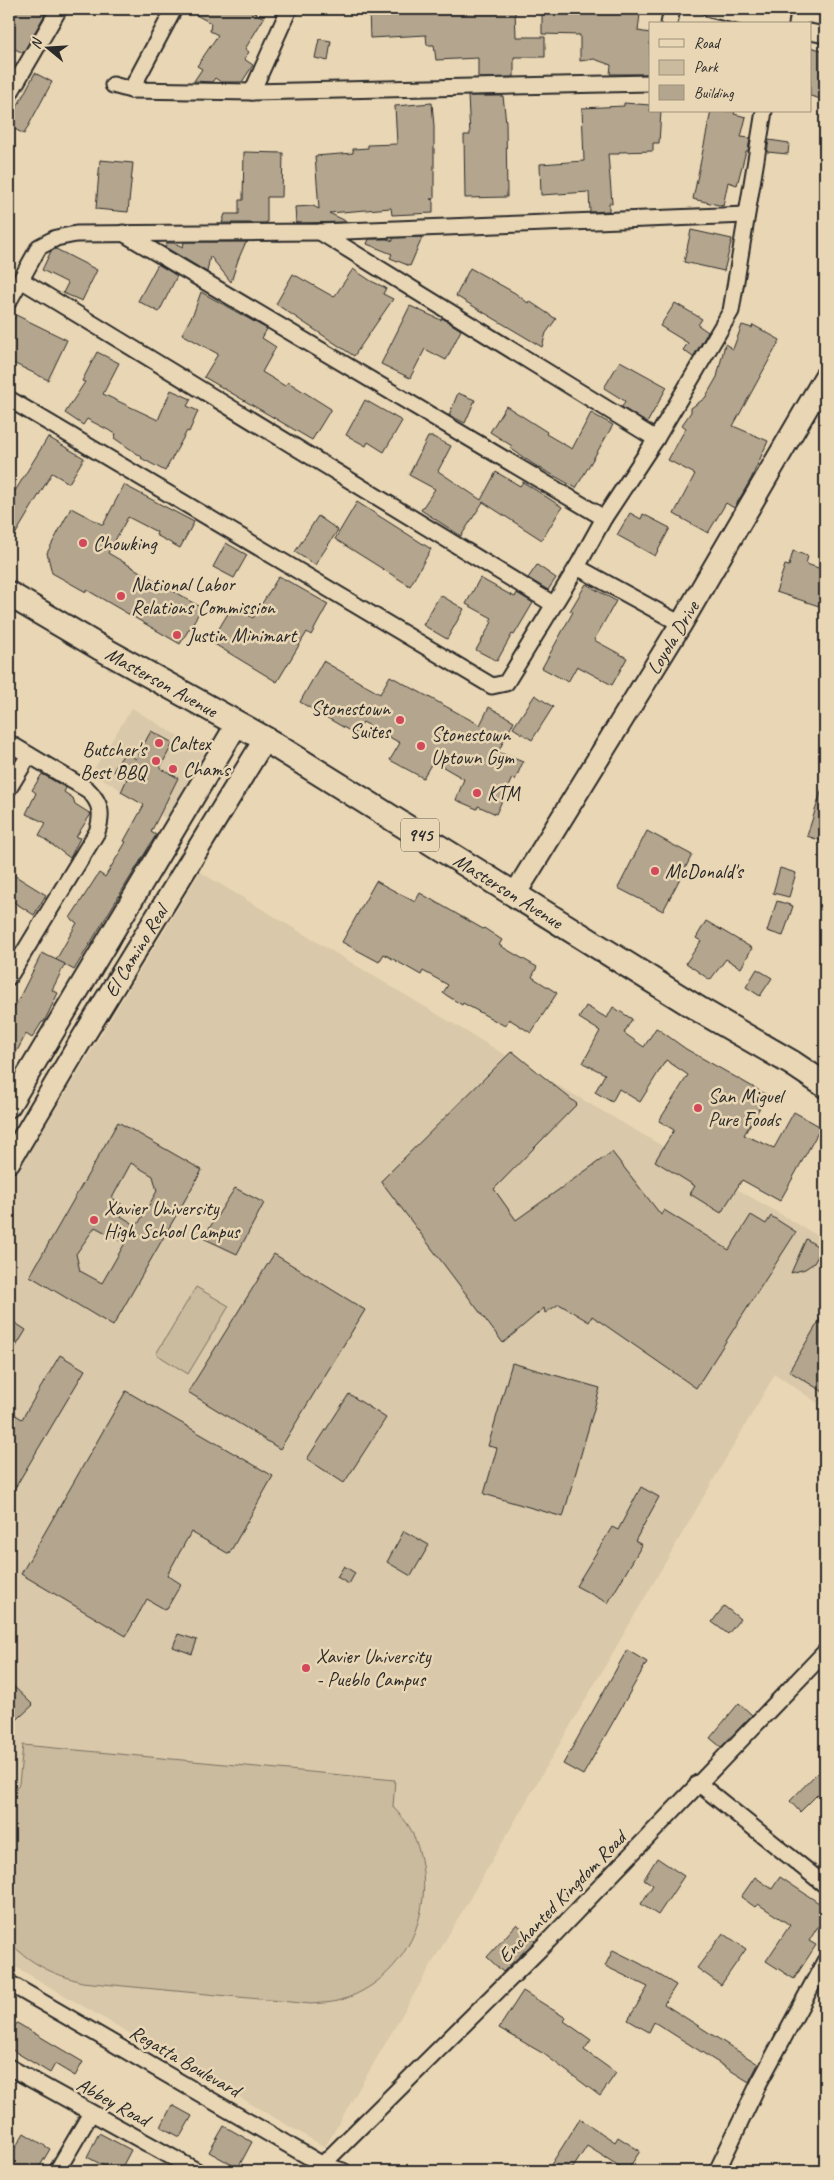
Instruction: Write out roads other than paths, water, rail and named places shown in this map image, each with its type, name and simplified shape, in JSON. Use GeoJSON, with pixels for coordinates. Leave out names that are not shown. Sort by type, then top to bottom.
{"type":"FeatureCollection","features":[{"type":"Feature","properties":{"kind":"main road","name":"Masterson Avenue"},"geometry":{"type":"LineString","coordinates":[[9,594],[265,739],[700,1010],[792,1063],[825,1085]]}},
{"type":"Feature","properties":{"kind":"street"},"geometry":{"type":"LineString","coordinates":[[9,96],[59,9]]}},
{"type":"Feature","properties":{"kind":"street"},"geometry":{"type":"LineString","coordinates":[[131,90],[174,9]]}},
{"type":"Feature","properties":{"kind":"street"},"geometry":{"type":"LineString","coordinates":[[252,92],[289,9]]}},
{"type":"Feature","properties":{"kind":"street"},"geometry":{"type":"LineString","coordinates":[[669,22],[672,9]]}},
{"type":"Feature","properties":{"kind":"street"},"geometry":{"type":"LineString","coordinates":[[710,9],[762,22]]}},
{"type":"Feature","properties":{"kind":"street"},"geometry":{"type":"LineString","coordinates":[[780,22],[782,9]]}},
{"type":"Feature","properties":{"kind":"street"},"geometry":{"type":"LineString","coordinates":[[812,32],[825,35]]}},
{"type":"Feature","properties":{"kind":"street"},"geometry":{"type":"LineString","coordinates":[[113,86],[131,90],[252,92],[649,83]]}},
{"type":"Feature","properties":{"kind":"street"},"geometry":{"type":"LineString","coordinates":[[9,399],[492,686],[506,683],[577,567],[604,518],[656,439],[731,311],[764,112]]}},
{"type":"Feature","properties":{"kind":"street"},"geometry":{"type":"LineString","coordinates":[[9,301],[39,246],[56,238],[76,234],[320,232],[746,216]]}},
{"type":"Feature","properties":{"kind":"street"},"geometry":{"type":"LineString","coordinates":[[320,232],[656,439]]}},
{"type":"Feature","properties":{"kind":"street"},"geometry":{"type":"LineString","coordinates":[[122,233],[604,518]]}},
{"type":"Feature","properties":{"kind":"street"},"geometry":{"type":"LineString","coordinates":[[20,280],[554,604]]}},
{"type":"Feature","properties":{"kind":"street","name":"Loyola Drive"},"geometry":{"type":"LineString","coordinates":[[516,894],[681,624],[825,377]]}},
{"type":"Feature","properties":{"kind":"street"},"geometry":{"type":"LineString","coordinates":[[577,567],[681,624]]}},
{"type":"Feature","properties":{"kind":"street","name":"El Camino Real"},"geometry":{"type":"LineString","coordinates":[[9,1106],[237,724]]}},
{"type":"Feature","properties":{"kind":"street","name":"El Camino Real"},"geometry":{"type":"LineString","coordinates":[[9,1162],[265,739]]}},
{"type":"Feature","properties":{"kind":"street"},"geometry":{"type":"LineString","coordinates":[[9,742],[88,790],[96,798],[100,808],[101,819],[97,832],[9,977]]}},
{"type":"Feature","properties":{"kind":"street"},"geometry":{"type":"LineString","coordinates":[[9,788],[29,754]]}},
{"type":"Feature","properties":{"kind":"street","name":"Enchanted Kingdom Road"},"geometry":{"type":"LineString","coordinates":[[320,2168],[550,1940],[825,1652]]}},
{"type":"Feature","properties":{"kind":"street"},"geometry":{"type":"LineString","coordinates":[[698,1783],[825,1885]]}},
{"type":"Feature","properties":{"kind":"street"},"geometry":{"type":"LineString","coordinates":[[717,2171],[759,2083],[825,1961]]}},
{"type":"Feature","properties":{"kind":"street","name":"Regatta Boulevard"},"geometry":{"type":"LineString","coordinates":[[9,1983],[320,2168],[343,2171]]}},
{"type":"Feature","properties":{"kind":"street","name":"Abbey Road"},"geometry":{"type":"LineString","coordinates":[[9,2067],[197,2171]]}},
{"type":"Feature","properties":{"kind":"street"},"geometry":{"type":"LineString","coordinates":[[57,2171],[91,2113]]}},
{"type":"Feature","properties":{"kind":"place","name":"Chowking"},"geometry":{"type":"Point","coordinates":[83,543]}},
{"type":"Feature","properties":{"kind":"place","name":"National Labor Relations Commission"},"geometry":{"type":"Point","coordinates":[121,596]}},
{"type":"Feature","properties":{"kind":"place","name":"Justin Minimart"},"geometry":{"type":"Point","coordinates":[177,635]}},
{"type":"Feature","properties":{"kind":"place","name":"Stonestown Suites"},"geometry":{"type":"Point","coordinates":[400,720]}},
{"type":"Feature","properties":{"kind":"place","name":"Caltex"},"geometry":{"type":"Point","coordinates":[159,743]}},
{"type":"Feature","properties":{"kind":"place","name":"Stonestown Uptown Gym"},"geometry":{"type":"Point","coordinates":[421,746]}},
{"type":"Feature","properties":{"kind":"place","name":"Butcher's Best BBQ"},"geometry":{"type":"Point","coordinates":[156,761]}},
{"type":"Feature","properties":{"kind":"place","name":"Chams"},"geometry":{"type":"Point","coordinates":[173,769]}},
{"type":"Feature","properties":{"kind":"place","name":"KTM"},"geometry":{"type":"Point","coordinates":[477,793]}},
{"type":"Feature","properties":{"kind":"place","name":"McDonald's"},"geometry":{"type":"Point","coordinates":[655,871]}},
{"type":"Feature","properties":{"kind":"place","name":"San Miguel Pure Foods"},"geometry":{"type":"Point","coordinates":[698,1108]}},
{"type":"Feature","properties":{"kind":"place","name":"Xavier University High School Campus"},"geometry":{"type":"Point","coordinates":[94,1220]}},
{"type":"Feature","properties":{"kind":"place","name":"Xavier University - Pueblo Campus"},"geometry":{"type":"Point","coordinates":[306,1668]}}]}
